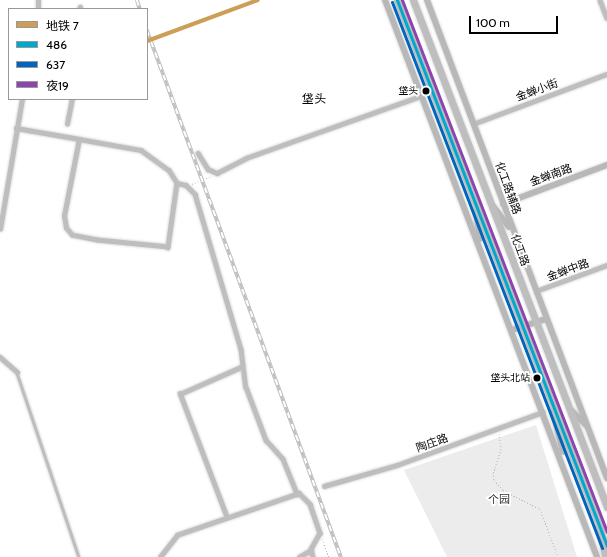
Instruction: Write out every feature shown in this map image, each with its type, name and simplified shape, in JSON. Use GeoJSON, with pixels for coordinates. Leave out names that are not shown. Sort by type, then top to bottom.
{"type":"FeatureCollection","features":[{"type":"Feature","properties":{"kind":"highway"},"geometry":{"type":"LineString","coordinates":[[600,526],[606,557]]}},
{"type":"Feature","properties":{"kind":"main road"},"geometry":{"type":"LineString","coordinates":[[397,0],[607,546]]}},
{"type":"Feature","properties":{"kind":"main road","name":"化工路"},"geometry":{"type":"LineString","coordinates":[[413,0],[535,323],[607,507]]}},
{"type":"Feature","properties":{"kind":"street"},"geometry":{"type":"LineString","coordinates":[[386,0],[421,96],[568,472],[597,557]]}},
{"type":"Feature","properties":{"kind":"street","name":"化工路辅路"},"geometry":{"type":"LineString","coordinates":[[427,0],[607,478]]}},
{"type":"Feature","properties":{"kind":"street"},"geometry":{"type":"LineString","coordinates":[[600,0],[607,18]]}},
{"type":"Feature","properties":{"kind":"street","name":"金蝉小街"},"geometry":{"type":"LineString","coordinates":[[473,124],[607,74]]}},
{"type":"Feature","properties":{"kind":"street"},"geometry":{"type":"LineString","coordinates":[[198,153],[208,169],[217,173],[246,158],[421,96]]}},
{"type":"Feature","properties":{"kind":"street"},"geometry":{"type":"LineString","coordinates":[[0,230],[22,100]]}},
{"type":"Feature","properties":{"kind":"street"},"geometry":{"type":"LineString","coordinates":[[68,124],[72,100]]}},
{"type":"Feature","properties":{"kind":"street"},"geometry":{"type":"LineString","coordinates":[[16,128],[79,139],[141,150],[169,170],[176,183],[168,248],[72,235],[64,216],[79,139]]}},
{"type":"Feature","properties":{"kind":"street","name":"金蝉南路"},"geometry":{"type":"LineString","coordinates":[[503,204],[607,165]]}},
{"type":"Feature","properties":{"kind":"street"},"geometry":{"type":"LineString","coordinates":[[176,183],[186,185],[195,194],[241,349],[241,367],[264,435],[283,459],[298,493],[310,504],[320,533],[311,550],[299,557]]}},
{"type":"Feature","properties":{"kind":"street"},"geometry":{"type":"LineString","coordinates":[[475,201],[483,255]]}},
{"type":"Feature","properties":{"kind":"street"},"geometry":{"type":"LineString","coordinates":[[490,201],[514,233]]}},
{"type":"Feature","properties":{"kind":"street","name":"金蝉中路"},"geometry":{"type":"LineString","coordinates":[[536,291],[607,265]]}},
{"type":"Feature","properties":{"kind":"street"},"geometry":{"type":"LineString","coordinates":[[512,330],[546,319]]}},
{"type":"Feature","properties":{"kind":"street"},"geometry":{"type":"LineString","coordinates":[[0,358],[17,372]]}},
{"type":"Feature","properties":{"kind":"street"},"geometry":{"type":"LineString","coordinates":[[227,518],[180,394],[241,367]]}},
{"type":"Feature","properties":{"kind":"street"},"geometry":{"type":"LineString","coordinates":[[550,399],[568,472]]}},
{"type":"Feature","properties":{"kind":"street","name":"化工路辅路"},"geometry":{"type":"LineString","coordinates":[[568,408],[589,428]]}},
{"type":"Feature","properties":{"kind":"street","name":"陶庄路"},"geometry":{"type":"LineString","coordinates":[[324,486],[498,429],[544,412]]}},
{"type":"Feature","properties":{"kind":"street"},"geometry":{"type":"LineString","coordinates":[[160,557],[178,535],[298,493]]}},
{"type":"Feature","properties":{"kind":"street"},"geometry":{"type":"LineString","coordinates":[[311,550],[313,557]]}},
{"type":"Feature","properties":{"kind":"lane"},"geometry":{"type":"LineString","coordinates":[[17,372],[79,557]]}},
{"type":"Feature","properties":{"kind":"path"},"geometry":{"type":"LineString","coordinates":[[186,185],[217,173]]}},
{"type":"Feature","properties":{"kind":"path"},"geometry":{"type":"LineString","coordinates":[[498,429],[501,449],[493,473],[494,480],[503,490],[540,509],[558,557]]}},
{"type":"Feature","properties":{"kind":"path"},"geometry":{"type":"LineString","coordinates":[[320,533],[329,557]]}},
{"type":"Feature","properties":{"kind":"green space","name":"个园"},"geometry":{"type":"Polygon","coordinates":[[[536,425],[577,557],[447,557],[404,470],[536,425]]]}},
{"type":"Feature","properties":{"kind":"railway"},"geometry":{"type":"LineString","coordinates":[[137,0],[140,8]]}},
{"type":"Feature","properties":{"kind":"railway"},"geometry":{"type":"LineString","coordinates":[[148,33],[341,557]]}},
{"type":"Feature","properties":{"kind":"metro line","name":"7"},"geometry":{"type":"LineString","coordinates":[[148,41],[258,0]]}},
{"type":"Feature","properties":{"kind":"transit line","name":"486"},"geometry":{"type":"LineString","coordinates":[[397,0],[607,546]]}},
{"type":"Feature","properties":{"kind":"transit line","name":"夜19"},"geometry":{"type":"LineString","coordinates":[[402,0],[607,532]]}},
{"type":"Feature","properties":{"kind":"transit line","name":"637"},"geometry":{"type":"LineString","coordinates":[[392,2],[602,548]]}},
{"type":"Feature","properties":{"kind":"place","name":"垡头"},"geometry":{"type":"Point","coordinates":[426,91]}},
{"type":"Feature","properties":{"kind":"place","name":"垡头北站"},"geometry":{"type":"Point","coordinates":[537,378]}},
{"type":"Feature","properties":{"kind":"district","name":"垡头"},"geometry":{"type":"Point","coordinates":[314,99]}}]}
